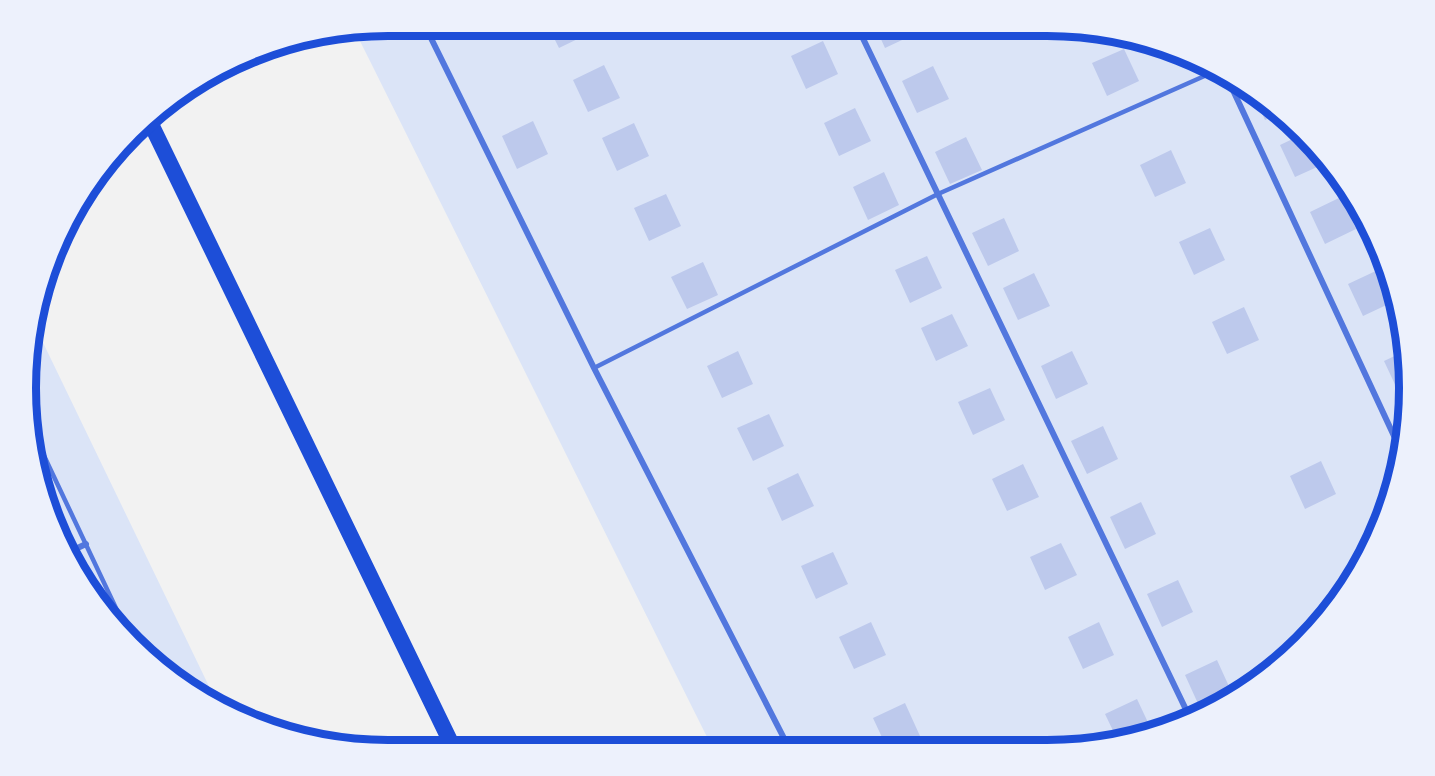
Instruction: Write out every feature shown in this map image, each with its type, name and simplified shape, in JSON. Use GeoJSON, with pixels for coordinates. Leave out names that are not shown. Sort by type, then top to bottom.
{"type":"FeatureCollection","features":[{"type":"Feature","properties":{"kind":"highway"},"geometry":{"type":"LineString","coordinates":[[152,127],[450,740]]}},
{"type":"Feature","properties":{"kind":"street"},"geometry":{"type":"LineString","coordinates":[[430,36],[594,368],[785,740]]}},
{"type":"Feature","properties":{"kind":"street"},"geometry":{"type":"LineString","coordinates":[[862,36],[1187,711]]}},
{"type":"Feature","properties":{"kind":"street"},"geometry":{"type":"LineString","coordinates":[[1232,89],[1395,439]]}},
{"type":"Feature","properties":{"kind":"street"},"geometry":{"type":"LineString","coordinates":[[75,549],[86,544]]}},
{"type":"Feature","properties":{"kind":"lane"},"geometry":{"type":"LineString","coordinates":[[594,368],[938,194],[1208,75]]}},
{"type":"Feature","properties":{"kind":"lane"},"geometry":{"type":"LineString","coordinates":[[42,451],[120,616]]}},
{"type":"Feature","properties":{"kind":"shaded area"},"geometry":{"type":"Polygon","coordinates":[[[1047,36],[1093,39],[1138,48],[1203,72],[1243,95],[1296,139],[1340,192],[1372,253],[1392,319],[1399,388],[1392,457],[1372,523],[1340,584],[1296,637],[1243,681],[1203,704],[1160,721],[1116,733],[1047,740],[709,740],[358,38],[1047,36]]]}},
{"type":"Feature","properties":{"kind":"shaded area"},"geometry":{"type":"Polygon","coordinates":[[[40,336],[212,693],[192,681],[156,653],[123,620],[95,584],[72,544],[48,479],[39,434],[36,388],[40,336]]]}},
{"type":"Feature","properties":{"kind":"building"},"geometry":{"type":"Polygon","coordinates":[[[553,36],[584,36],[559,48],[553,36]]]}},
{"type":"Feature","properties":{"kind":"building"},"geometry":{"type":"Polygon","coordinates":[[[880,36],[911,36],[885,48],[880,36]]]}},
{"type":"Feature","properties":{"kind":"building"},"geometry":{"type":"Polygon","coordinates":[[[823,41],[838,74],[806,89],[791,56],[823,41]]]}},
{"type":"Feature","properties":{"kind":"building"},"geometry":{"type":"Polygon","coordinates":[[[1124,49],[1139,81],[1107,96],[1092,63],[1124,49]]]}},
{"type":"Feature","properties":{"kind":"building"},"geometry":{"type":"Polygon","coordinates":[[[604,65],[620,98],[588,112],[573,80],[604,65]]]}},
{"type":"Feature","properties":{"kind":"building"},"geometry":{"type":"Polygon","coordinates":[[[933,66],[949,99],[917,113],[902,81],[933,66]]]}},
{"type":"Feature","properties":{"kind":"building"},"geometry":{"type":"Polygon","coordinates":[[[855,108],[871,141],[839,156],[824,123],[855,108]]]}},
{"type":"Feature","properties":{"kind":"building"},"geometry":{"type":"Polygon","coordinates":[[[1259,108],[1271,117],[1265,120],[1259,108]]]}},
{"type":"Feature","properties":{"kind":"building"},"geometry":{"type":"Polygon","coordinates":[[[533,121],[548,154],[517,169],[502,136],[533,121]]]}},
{"type":"Feature","properties":{"kind":"building"},"geometry":{"type":"Polygon","coordinates":[[[634,123],[649,156],[617,171],[602,138],[634,123]]]}},
{"type":"Feature","properties":{"kind":"building"},"geometry":{"type":"Polygon","coordinates":[[[966,137],[982,170],[950,184],[935,152],[966,137]]]}},
{"type":"Feature","properties":{"kind":"building"},"geometry":{"type":"Polygon","coordinates":[[[1295,138],[1320,166],[1295,177],[1280,145],[1295,138]]]}},
{"type":"Feature","properties":{"kind":"building"},"geometry":{"type":"Polygon","coordinates":[[[1171,150],[1186,183],[1155,197],[1140,165],[1171,150]]]}},
{"type":"Feature","properties":{"kind":"building"},"geometry":{"type":"Polygon","coordinates":[[[884,172],[899,205],[868,220],[853,187],[884,172]]]}},
{"type":"Feature","properties":{"kind":"building"},"geometry":{"type":"Polygon","coordinates":[[[666,194],[681,226],[649,241],[634,208],[666,194]]]}},
{"type":"Feature","properties":{"kind":"building"},"geometry":{"type":"Polygon","coordinates":[[[1341,197],[1356,229],[1325,244],[1310,212],[1341,197]]]}},
{"type":"Feature","properties":{"kind":"building"},"geometry":{"type":"Polygon","coordinates":[[[1004,218],[1019,251],[988,266],[972,233],[1004,218]]]}},
{"type":"Feature","properties":{"kind":"building"},"geometry":{"type":"Polygon","coordinates":[[[1210,228],[1225,260],[1194,275],[1179,242],[1210,228]]]}},
{"type":"Feature","properties":{"kind":"building"},"geometry":{"type":"Polygon","coordinates":[[[927,256],[942,288],[910,303],[895,270],[927,256]]]}},
{"type":"Feature","properties":{"kind":"building"},"geometry":{"type":"Polygon","coordinates":[[[703,262],[718,295],[687,309],[671,277],[703,262]]]}},
{"type":"Feature","properties":{"kind":"building"},"geometry":{"type":"Polygon","coordinates":[[[1378,270],[1389,304],[1363,316],[1348,284],[1378,270]]]}},
{"type":"Feature","properties":{"kind":"building"},"geometry":{"type":"Polygon","coordinates":[[[1034,273],[1050,306],[1018,320],[1003,288],[1034,273]]]}},
{"type":"Feature","properties":{"kind":"building"},"geometry":{"type":"Polygon","coordinates":[[[1244,307],[1259,340],[1227,354],[1212,322],[1244,307]]]}},
{"type":"Feature","properties":{"kind":"building"},"geometry":{"type":"Polygon","coordinates":[[[952,314],[968,346],[936,361],[921,328],[952,314]]]}},
{"type":"Feature","properties":{"kind":"building"},"geometry":{"type":"Polygon","coordinates":[[[738,351],[753,384],[722,398],[707,366],[738,351]]]}},
{"type":"Feature","properties":{"kind":"building"},"geometry":{"type":"Polygon","coordinates":[[[1072,351],[1088,384],[1056,399],[1041,366],[1072,351]]]}},
{"type":"Feature","properties":{"kind":"building"},"geometry":{"type":"Polygon","coordinates":[[[1397,355],[1399,393],[1384,361],[1397,355]]]}},
{"type":"Feature","properties":{"kind":"building"},"geometry":{"type":"Polygon","coordinates":[[[990,388],[1005,420],[973,435],[958,402],[990,388]]]}},
{"type":"Feature","properties":{"kind":"building"},"geometry":{"type":"Polygon","coordinates":[[[769,414],[784,446],[753,461],[737,428],[769,414]]]}},
{"type":"Feature","properties":{"kind":"building"},"geometry":{"type":"Polygon","coordinates":[[[1103,426],[1118,459],[1087,474],[1071,441],[1103,426]]]}},
{"type":"Feature","properties":{"kind":"building"},"geometry":{"type":"Polygon","coordinates":[[[1321,461],[1336,494],[1305,509],[1290,476],[1321,461]]]}},
{"type":"Feature","properties":{"kind":"building"},"geometry":{"type":"Polygon","coordinates":[[[1023,464],[1039,497],[1007,511],[992,479],[1023,464]]]}},
{"type":"Feature","properties":{"kind":"building"},"geometry":{"type":"Polygon","coordinates":[[[798,473],[814,506],[782,521],[767,488],[798,473]]]}},
{"type":"Feature","properties":{"kind":"building"},"geometry":{"type":"Polygon","coordinates":[[[1141,502],[1156,534],[1125,549],[1110,517],[1141,502]]]}},
{"type":"Feature","properties":{"kind":"building"},"geometry":{"type":"Polygon","coordinates":[[[1061,543],[1077,575],[1045,590],[1030,557],[1061,543]]]}},
{"type":"Feature","properties":{"kind":"building"},"geometry":{"type":"Polygon","coordinates":[[[833,552],[848,584],[816,599],[801,566],[833,552]]]}},
{"type":"Feature","properties":{"kind":"building"},"geometry":{"type":"Polygon","coordinates":[[[1178,580],[1193,612],[1162,627],[1147,594],[1178,580]]]}},
{"type":"Feature","properties":{"kind":"building"},"geometry":{"type":"Polygon","coordinates":[[[871,622],[886,655],[854,669],[839,637],[871,622]]]}},
{"type":"Feature","properties":{"kind":"building"},"geometry":{"type":"Polygon","coordinates":[[[1099,622],[1114,655],[1083,669],[1068,637],[1099,622]]]}},
{"type":"Feature","properties":{"kind":"building"},"geometry":{"type":"Polygon","coordinates":[[[1217,660],[1230,689],[1199,706],[1185,675],[1217,660]]]}},
{"type":"Feature","properties":{"kind":"building"},"geometry":{"type":"Polygon","coordinates":[[[1137,699],[1149,725],[1114,733],[1105,714],[1137,699]]]}},
{"type":"Feature","properties":{"kind":"building"},"geometry":{"type":"Polygon","coordinates":[[[905,703],[920,736],[911,740],[883,740],[873,718],[905,703]]]}}]}
